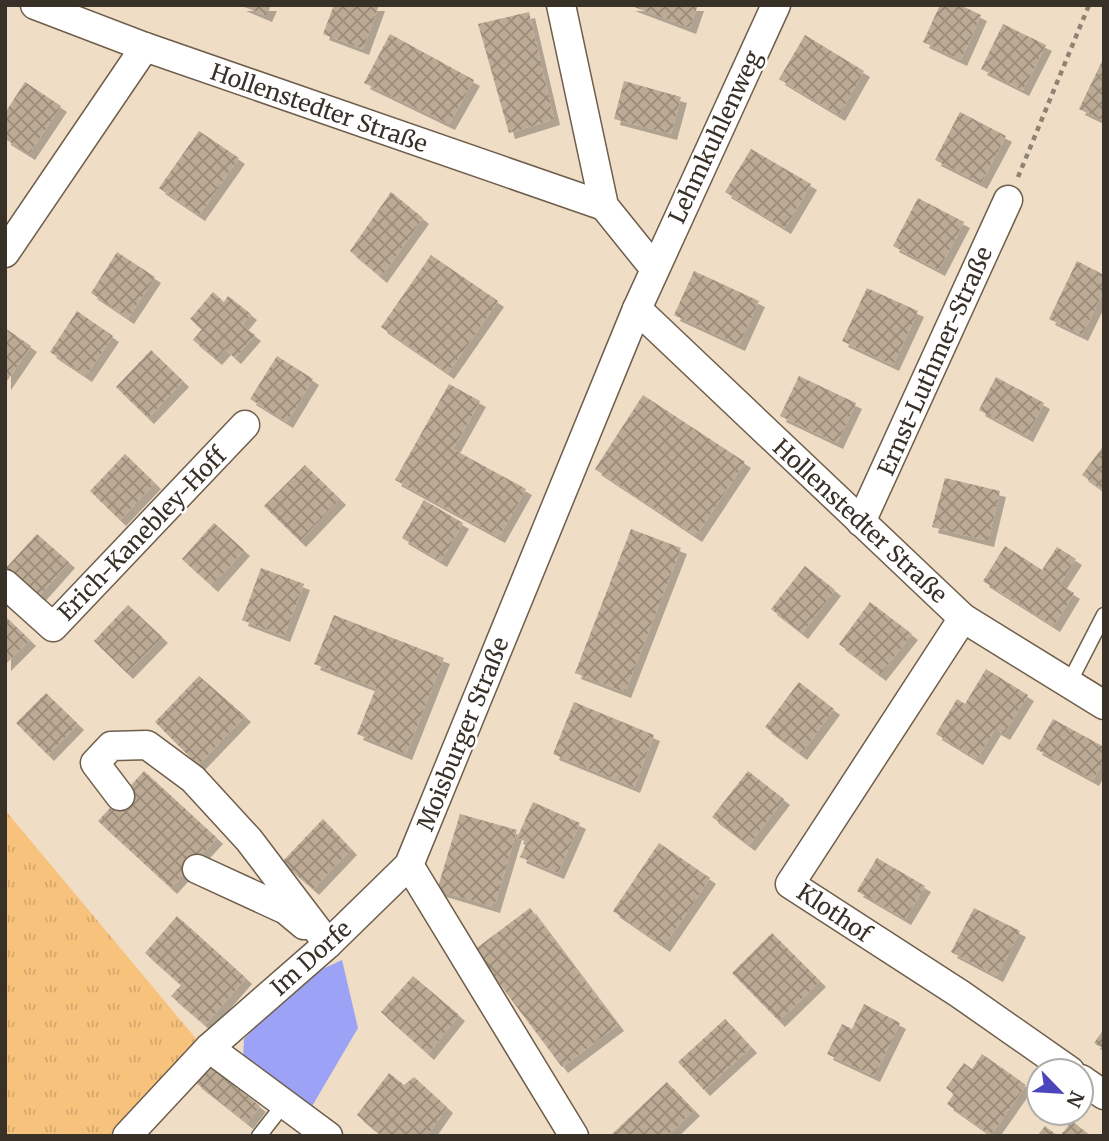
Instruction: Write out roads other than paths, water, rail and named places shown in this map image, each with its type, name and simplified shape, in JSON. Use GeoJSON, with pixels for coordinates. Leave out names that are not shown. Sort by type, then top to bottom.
{"type":"FeatureCollection","features":[{"type":"Feature","properties":{"kind":"street","name":"Hollenstedter Straße"},"geometry":{"type":"LineString","coordinates":[[34,5],[145,47],[604,206]]}},
{"type":"Feature","properties":{"kind":"street"},"geometry":{"type":"LineString","coordinates":[[561,5],[604,206],[654,268]]}},
{"type":"Feature","properties":{"kind":"street","name":"Lehmkuhlenweg"},"geometry":{"type":"LineString","coordinates":[[637,309],[776,5]]}},
{"type":"Feature","properties":{"kind":"street"},"geometry":{"type":"LineString","coordinates":[[5,253],[145,47]]}},
{"type":"Feature","properties":{"kind":"street","name":"Ernst-Luthmer-Straße"},"geometry":{"type":"LineString","coordinates":[[861,522],[1008,200]]}},
{"type":"Feature","properties":{"kind":"street","name":"Hollenstedter Straße"},"geometry":{"type":"LineString","coordinates":[[637,309],[963,618],[1104,705]]}},
{"type":"Feature","properties":{"kind":"street","name":"Moisburger Straße"},"geometry":{"type":"LineString","coordinates":[[409,865],[637,309]]}},
{"type":"Feature","properties":{"kind":"street","name":"Erich-Kanebley-Hoff"},"geometry":{"type":"LineString","coordinates":[[5,584],[53,627],[245,425]]}},
{"type":"Feature","properties":{"kind":"street","name":"Klothof"},"geometry":{"type":"LineString","coordinates":[[963,618],[790,884],[960,993],[1050,1057]]}},
{"type":"Feature","properties":{"kind":"street"},"geometry":{"type":"LineString","coordinates":[[120,796],[95,763],[111,746],[147,745],[193,779],[248,840],[328,944]]}},
{"type":"Feature","properties":{"kind":"street"},"geometry":{"type":"LineString","coordinates":[[409,865],[574,1136]]}},
{"type":"Feature","properties":{"kind":"street","name":"Im Dorfe"},"geometry":{"type":"LineString","coordinates":[[127,1136],[209,1048],[328,944],[409,865]]}},
{"type":"Feature","properties":{"kind":"street"},"geometry":{"type":"LineString","coordinates":[[197,869],[286,910],[328,944]]}},
{"type":"Feature","properties":{"kind":"street"},"geometry":{"type":"LineString","coordinates":[[209,1048],[328,1136]]}},
{"type":"Feature","properties":{"kind":"lane"},"geometry":{"type":"LineString","coordinates":[[1069,683],[1104,615]]}},
{"type":"Feature","properties":{"kind":"lane"},"geometry":{"type":"LineString","coordinates":[[259,1136],[284,1104]]}},
{"type":"Feature","properties":{"kind":"water"},"geometry":{"type":"Polygon","coordinates":[[[342,960],[358,1028],[308,1113],[243,1061],[244,1039],[305,977],[342,960]]]}}]}
